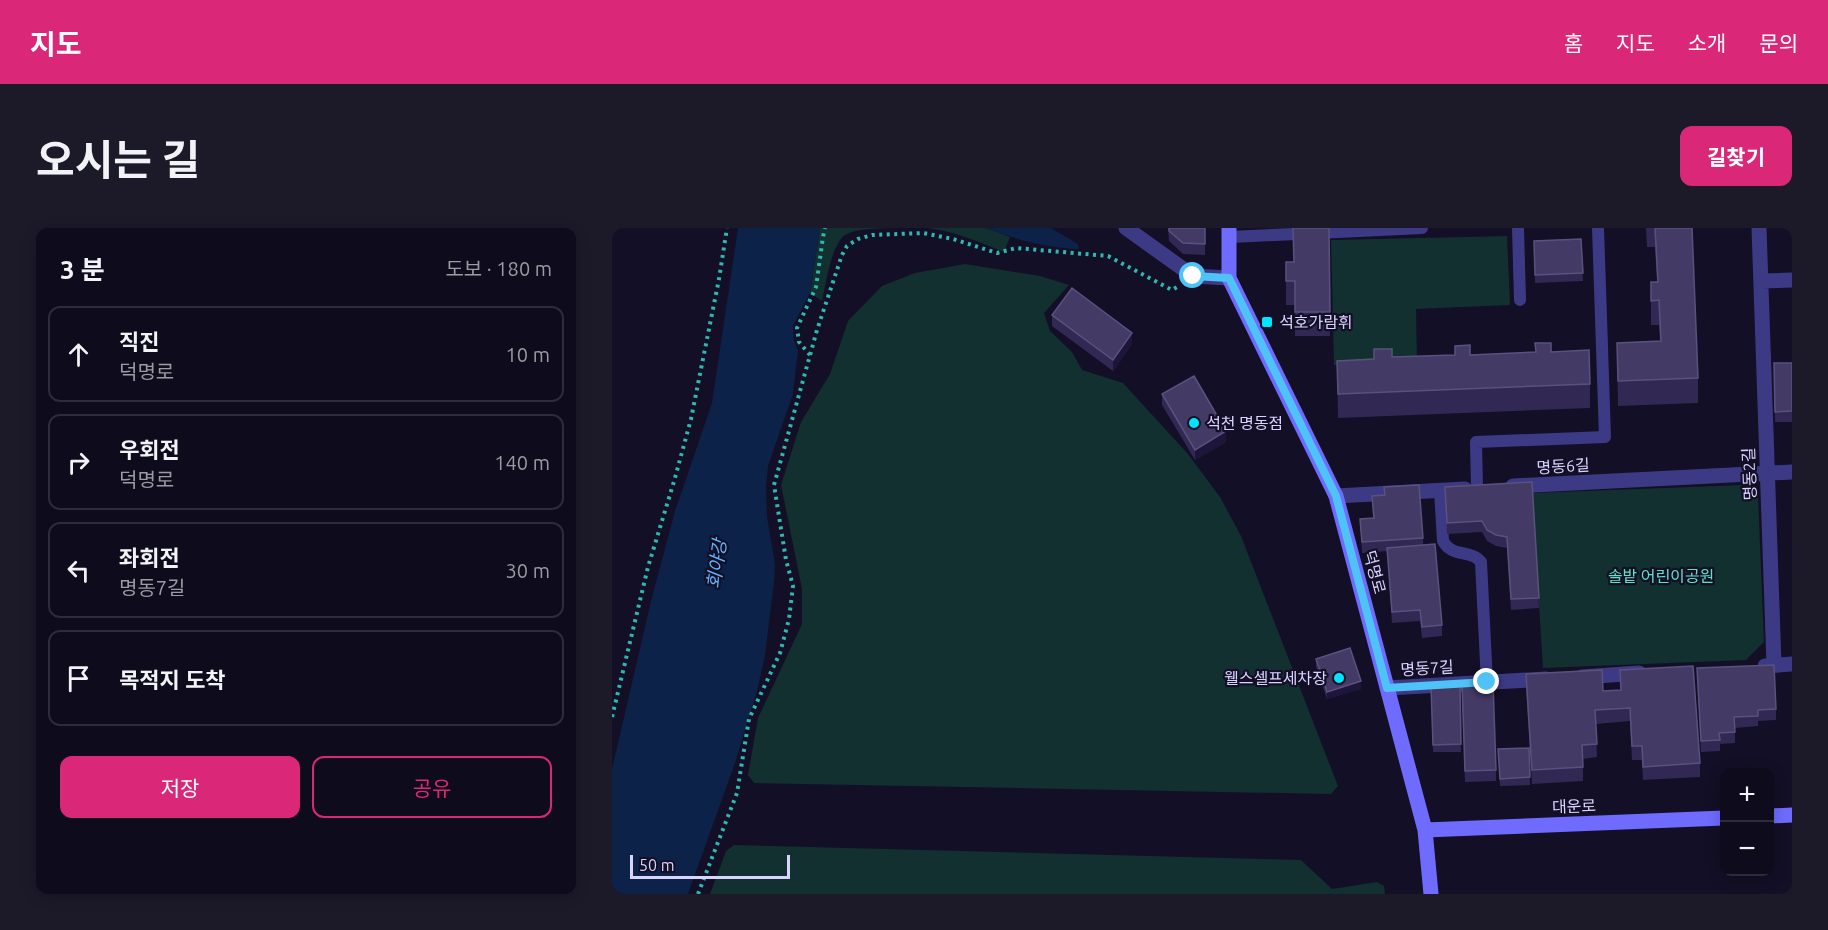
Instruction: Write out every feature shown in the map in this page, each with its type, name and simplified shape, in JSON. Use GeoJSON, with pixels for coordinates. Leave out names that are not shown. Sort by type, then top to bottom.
{"type":"FeatureCollection","features":[{"type":"Feature","properties":{"kind":"street"},"geometry":{"type":"LineString","coordinates":[[1126,228],[1193,276],[1229,278]]}},
{"type":"Feature","properties":{"kind":"street","name":"명동2길"},"geometry":{"type":"LineString","coordinates":[[1759,228],[1774,665]]}},
{"type":"Feature","properties":{"kind":"street","name":"덕명로"},"geometry":{"type":"LineString","coordinates":[[1229,232],[1229,278],[1336,496],[1425,830],[1431,894]]}},
{"type":"Feature","properties":{"kind":"street"},"geometry":{"type":"LineString","coordinates":[[1761,281],[1792,280]]}},
{"type":"Feature","properties":{"kind":"street","name":"명동6길"},"geometry":{"type":"LineString","coordinates":[[1336,496],[1792,471]]}},
{"type":"Feature","properties":{"kind":"street"},"geometry":{"type":"LineString","coordinates":[[1750,666],[1792,664]]}},
{"type":"Feature","properties":{"kind":"street","name":"명동7길"},"geometry":{"type":"LineString","coordinates":[[1387,688],[1654,672]]}},
{"type":"Feature","properties":{"kind":"street"},"geometry":{"type":"LineString","coordinates":[[1774,816],[1792,815]]}},
{"type":"Feature","properties":{"kind":"street","name":"대운로"},"geometry":{"type":"LineString","coordinates":[[1425,830],[1720,818]]}},
{"type":"Feature","properties":{"kind":"lane"},"geometry":{"type":"LineString","coordinates":[[1229,232],[1422,228]]}},
{"type":"Feature","properties":{"kind":"lane"},"geometry":{"type":"LineString","coordinates":[[1518,228],[1520,300]]}},
{"type":"Feature","properties":{"kind":"lane"},"geometry":{"type":"LineString","coordinates":[[1489,488],[1476,442],[1605,437],[1598,228]]}},
{"type":"Feature","properties":{"kind":"lane"},"geometry":{"type":"LineString","coordinates":[[1440,490],[1443,541],[1446,547],[1476,557],[1481,562],[1487,682]]}},
{"type":"Feature","properties":{"kind":"path"},"geometry":{"type":"LineString","coordinates":[[612,717],[648,567],[691,419],[719,279],[726,228]]}},
{"type":"Feature","properties":{"kind":"path"},"geometry":{"type":"LineString","coordinates":[[811,355],[799,342],[797,328],[816,287],[825,228]]}},
{"type":"Feature","properties":{"kind":"path"},"geometry":{"type":"LineString","coordinates":[[698,894],[737,793],[749,718],[780,653],[789,619],[793,586],[786,560],[774,485],[811,355],[842,255],[847,246],[858,239],[872,235],[923,233],[953,239],[997,253],[1017,248],[1108,256],[1172,290],[1193,276]]}},
{"type":"Feature","properties":{"kind":"green space"},"geometry":{"type":"Polygon","coordinates":[[[820,228],[891,228],[855,231],[840,240],[830,265],[822,301],[810,293],[820,228]]]}},
{"type":"Feature","properties":{"kind":"green space"},"geometry":{"type":"Polygon","coordinates":[[[927,228],[986,228],[1010,237],[1004,252],[956,234],[927,228]]]}},
{"type":"Feature","properties":{"kind":"green space"},"geometry":{"type":"Polygon","coordinates":[[[1507,236],[1510,305],[1416,309],[1417,363],[1334,365],[1331,240],[1507,236]]]}},
{"type":"Feature","properties":{"kind":"green space"},"geometry":{"type":"Polygon","coordinates":[[[965,264],[1040,276],[1069,285],[1044,313],[1050,331],[1072,352],[1082,370],[1123,383],[1188,454],[1220,497],[1241,536],[1338,786],[1331,794],[754,783],[748,775],[758,718],[802,624],[802,589],[781,485],[801,422],[830,374],[848,321],[882,286],[915,273],[965,264]]]}},
{"type":"Feature","properties":{"kind":"green space","name":"솔밭 어린이공원"},"geometry":{"type":"Polygon","coordinates":[[[1743,485],[1758,496],[1764,642],[1746,660],[1543,668],[1532,493],[1743,485]]]}},
{"type":"Feature","properties":{"kind":"green space"},"geometry":{"type":"Polygon","coordinates":[[[734,845],[1301,860],[1332,889],[1377,882],[1384,886],[1385,894],[710,894],[726,851],[734,845]]]}},
{"type":"Feature","properties":{"kind":"water","name":"회야강"},"geometry":{"type":"Polygon","coordinates":[[[738,228],[820,228],[810,293],[793,326],[794,341],[798,350],[793,394],[768,466],[767,517],[775,564],[765,655],[757,691],[735,763],[688,894],[612,894],[612,769],[651,601],[675,511],[712,403],[738,228]]]}},
{"type":"Feature","properties":{"kind":"water"},"geometry":{"type":"Polygon","coordinates":[[[986,228],[1051,228],[1078,244],[1079,249],[1032,243],[986,228]]]}},
{"type":"Feature","properties":{"kind":"building"},"geometry":{"type":"Polygon","coordinates":[[[1169,228],[1205,228],[1205,244],[1183,243],[1169,231],[1169,228]]]}},
{"type":"Feature","properties":{"kind":"building"},"geometry":{"type":"Polygon","coordinates":[[[1293,228],[1329,228],[1330,312],[1295,312],[1295,281],[1286,281],[1286,262],[1294,262],[1293,228]]]}},
{"type":"Feature","properties":{"kind":"building"},"geometry":{"type":"Polygon","coordinates":[[[1655,228],[1692,228],[1698,378],[1618,381],[1617,343],[1661,341],[1659,300],[1651,301],[1651,282],[1658,282],[1655,228]]]}},
{"type":"Feature","properties":{"kind":"building"},"geometry":{"type":"Polygon","coordinates":[[[1581,239],[1583,273],[1535,275],[1534,241],[1581,239]]]}},
{"type":"Feature","properties":{"kind":"building"},"geometry":{"type":"Polygon","coordinates":[[[1072,288],[1132,333],[1113,360],[1052,315],[1072,288]]]}},
{"type":"Feature","properties":{"kind":"building"},"geometry":{"type":"Polygon","coordinates":[[[1535,343],[1551,343],[1551,352],[1589,350],[1590,384],[1338,394],[1337,361],[1374,359],[1374,349],[1392,349],[1392,357],[1455,355],[1455,346],[1470,345],[1470,355],[1536,352],[1535,343]]]}},
{"type":"Feature","properties":{"kind":"building"},"geometry":{"type":"Polygon","coordinates":[[[1774,363],[1792,363],[1792,411],[1775,412],[1774,363]]]}},
{"type":"Feature","properties":{"kind":"building","name":"석천 명동점"},"geometry":{"type":"Polygon","coordinates":[[[1194,376],[1226,431],[1195,450],[1162,394],[1194,376]]]}},
{"type":"Feature","properties":{"kind":"building"},"geometry":{"type":"Polygon","coordinates":[[[1532,482],[1539,598],[1511,599],[1507,537],[1487,530],[1482,521],[1447,523],[1445,487],[1532,482]]]}},
{"type":"Feature","properties":{"kind":"building"},"geometry":{"type":"Polygon","coordinates":[[[1419,485],[1423,538],[1362,542],[1360,519],[1374,518],[1372,496],[1385,495],[1384,487],[1419,485]]]}},
{"type":"Feature","properties":{"kind":"building"},"geometry":{"type":"Polygon","coordinates":[[[1435,544],[1442,625],[1422,627],[1420,610],[1392,612],[1387,548],[1435,544]]]}},
{"type":"Feature","properties":{"kind":"building","name":"웰스셀프세차장"},"geometry":{"type":"Polygon","coordinates":[[[1350,648],[1361,681],[1327,692],[1316,659],[1350,648]]]}},
{"type":"Feature","properties":{"kind":"building"},"geometry":{"type":"Polygon","coordinates":[[[1774,665],[1776,709],[1758,710],[1758,716],[1734,717],[1735,732],[1719,733],[1720,740],[1701,741],[1697,668],[1774,665]]]}},
{"type":"Feature","properties":{"kind":"building"},"geometry":{"type":"Polygon","coordinates":[[[1693,666],[1700,763],[1643,767],[1642,746],[1632,746],[1630,708],[1595,710],[1597,744],[1582,745],[1583,767],[1532,770],[1526,674],[1602,670],[1603,691],[1621,690],[1620,670],[1693,666]]]}},
{"type":"Feature","properties":{"kind":"building"},"geometry":{"type":"Polygon","coordinates":[[[1493,682],[1496,770],[1465,771],[1462,683],[1493,682]]]}},
{"type":"Feature","properties":{"kind":"building"},"geometry":{"type":"Polygon","coordinates":[[[1431,686],[1460,686],[1461,744],[1433,745],[1431,686]]]}},
{"type":"Feature","properties":{"kind":"building"},"geometry":{"type":"Polygon","coordinates":[[[1529,748],[1530,777],[1500,779],[1498,749],[1529,748]]]}},
{"type":"Feature","properties":{"kind":"place","name":"석호가람휘"},"geometry":{"type":"Point","coordinates":[1267,322]}},
{"type":"Feature","properties":{"kind":"place","name":"석천 명동점"},"geometry":{"type":"Point","coordinates":[1194,423]}},
{"type":"Feature","properties":{"kind":"place","name":"웰스셀프세차장"},"geometry":{"type":"Point","coordinates":[1339,678]}},
{"type":"Feature","properties":{"kind":"route"},"geometry":{"type":"LineString","coordinates":[[1193,276],[1229,278],[1336,496],[1387,688],[1487,682]]}}]}
